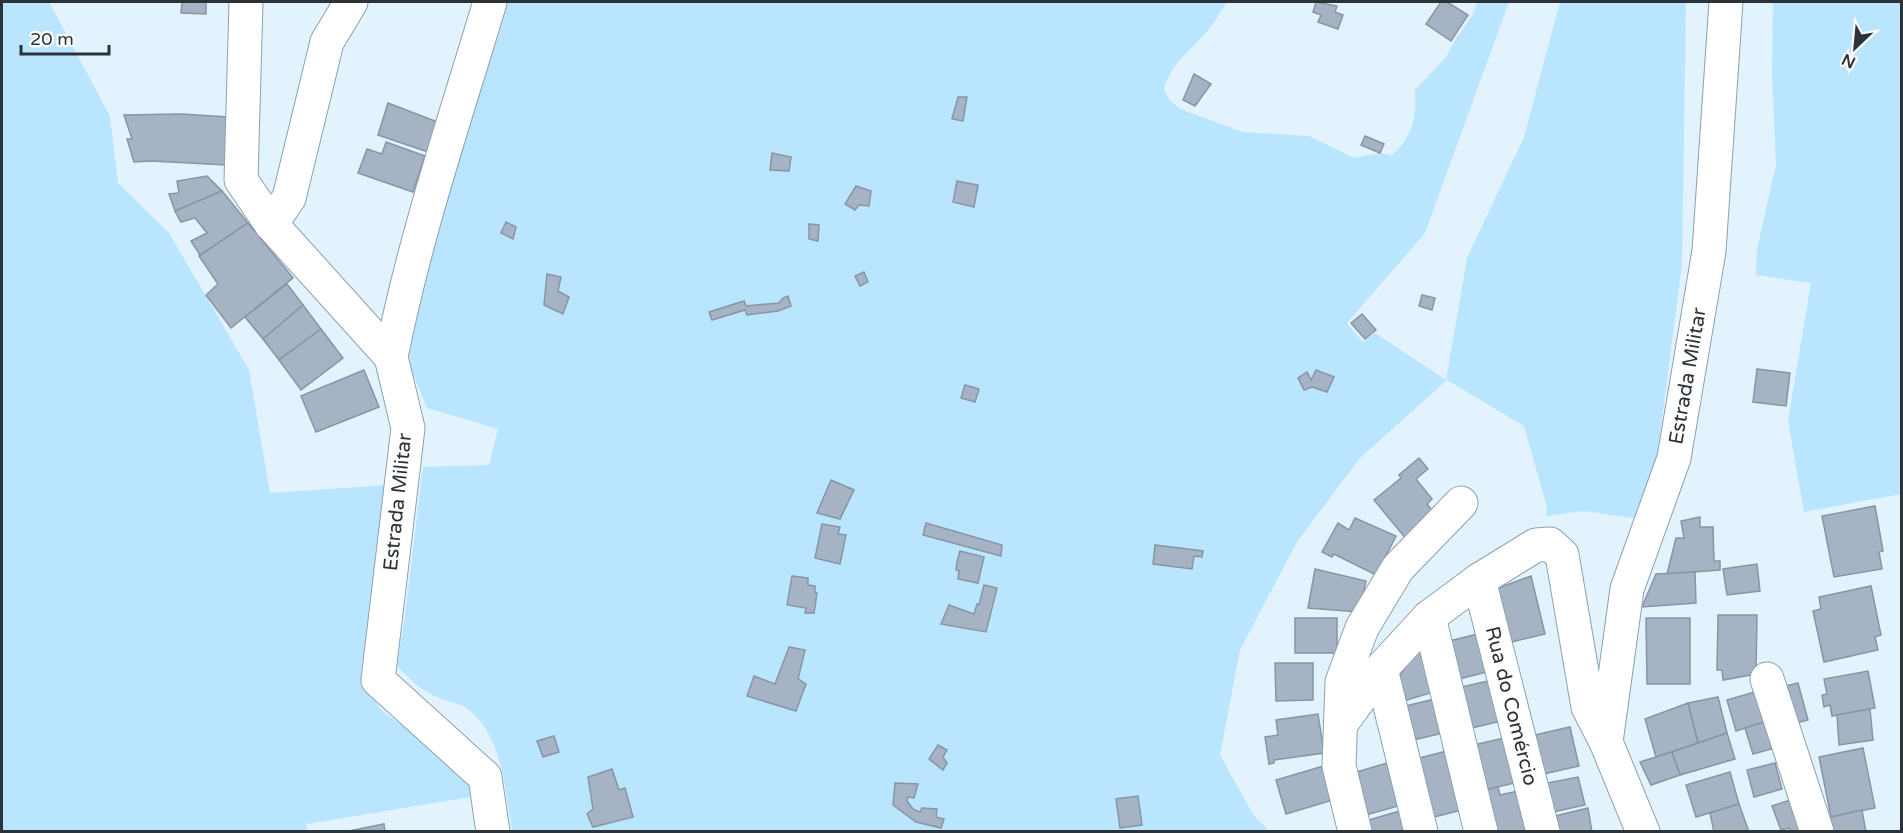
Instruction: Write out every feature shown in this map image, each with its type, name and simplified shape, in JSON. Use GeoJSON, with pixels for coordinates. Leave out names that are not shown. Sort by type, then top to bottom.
{"type":"FeatureCollection","features":[{"type":"Feature","properties":{"kind":"street","name":"Estrada Militar"},"geometry":{"type":"LineString","coordinates":[[246,2],[241,180],[272,224],[391,357],[408,428],[378,680],[485,777],[493,831]]}},
{"type":"Feature","properties":{"kind":"street"},"geometry":{"type":"LineString","coordinates":[[272,224],[289,198],[327,42],[351,2]]}},
{"type":"Feature","properties":{"kind":"street"},"geometry":{"type":"LineString","coordinates":[[391,357],[414,257],[490,2]]}},
{"type":"Feature","properties":{"kind":"street","name":"Estrada Militar"},"geometry":{"type":"LineString","coordinates":[[1606,742],[1627,589],[1674,458],[1709,251],[1726,2]]}},
{"type":"Feature","properties":{"kind":"street"},"geometry":{"type":"LineString","coordinates":[[1355,831],[1339,766],[1342,682],[1362,628],[1398,568],[1461,503]]}},
{"type":"Feature","properties":{"kind":"street"},"geometry":{"type":"LineString","coordinates":[[1341,724],[1381,669],[1429,617],[1479,580],[1536,544],[1550,544],[1562,555],[1587,707],[1606,742],[1643,831]]}},
{"type":"Feature","properties":{"kind":"street","name":"Rua do Comércio"},"geometry":{"type":"LineString","coordinates":[[1479,580],[1543,831]]}},
{"type":"Feature","properties":{"kind":"street"},"geometry":{"type":"LineString","coordinates":[[1429,617],[1481,831]]}},
{"type":"Feature","properties":{"kind":"street"},"geometry":{"type":"LineString","coordinates":[[1381,669],[1421,831]]}},
{"type":"Feature","properties":{"kind":"street"},"geometry":{"type":"LineString","coordinates":[[1767,679],[1817,831]]}},
{"type":"Feature","properties":{"kind":"shaded area"},"geometry":{"type":"Polygon","coordinates":[[[2,2],[49,2],[110,116],[118,183],[169,233],[249,370],[270,493],[388,485],[361,679],[381,710],[463,770],[476,796],[306,824],[307,831],[2,832],[2,2]]]}},
{"type":"Feature","properties":{"kind":"shaded area"},"geometry":{"type":"Polygon","coordinates":[[[508,2],[1227,2],[1209,29],[1172,71],[1164,89],[1170,101],[1180,109],[1243,132],[1309,136],[1354,158],[1380,153],[1392,155],[1399,148],[1412,125],[1415,90],[1446,57],[1472,16],[1478,2],[1509,2],[1425,233],[1347,323],[1363,342],[1375,333],[1446,380],[1467,258],[1524,137],[1560,2],[1686,2],[1682,264],[1653,488],[1639,519],[1584,511],[1546,516],[1547,507],[1524,426],[1447,380],[1360,458],[1297,542],[1240,650],[1220,755],[1254,816],[1269,831],[512,831],[500,762],[487,730],[463,706],[426,691],[397,666],[423,467],[489,465],[498,429],[427,408],[412,371],[406,339],[422,258],[508,2]]]}},
{"type":"Feature","properties":{"kind":"shaded area"},"geometry":{"type":"Polygon","coordinates":[[[1773,2],[1901,2],[1901,494],[1804,512],[1788,421],[1811,283],[1756,275],[1757,249],[1776,165],[1772,74],[1773,2]]]}},
{"type":"Feature","properties":{"kind":"building"},"geometry":{"type":"Polygon","coordinates":[[[182,2],[206,2],[206,14],[181,13],[182,2]]]}},
{"type":"Feature","properties":{"kind":"building"},"geometry":{"type":"Polygon","coordinates":[[[1316,2],[1337,6],[1335,12],[1343,15],[1338,29],[1318,22],[1321,15],[1313,12],[1316,2]]]}},
{"type":"Feature","properties":{"kind":"building"},"geometry":{"type":"Polygon","coordinates":[[[1441,2],[1447,2],[1468,15],[1451,41],[1426,24],[1441,2]]]}},
{"type":"Feature","properties":{"kind":"building"},"geometry":{"type":"Polygon","coordinates":[[[1194,74],[1211,84],[1195,106],[1183,100],[1194,74]]]}},
{"type":"Feature","properties":{"kind":"building"},"geometry":{"type":"Polygon","coordinates":[[[958,97],[967,97],[963,121],[952,119],[958,97]]]}},
{"type":"Feature","properties":{"kind":"building"},"geometry":{"type":"Polygon","coordinates":[[[388,103],[440,123],[431,153],[378,135],[388,103]]]}},
{"type":"Feature","properties":{"kind":"building"},"geometry":{"type":"Polygon","coordinates":[[[181,114],[228,117],[226,165],[134,162],[127,139],[132,139],[124,115],[181,114]]]}},
{"type":"Feature","properties":{"kind":"building"},"geometry":{"type":"Polygon","coordinates":[[[1365,136],[1384,144],[1380,153],[1361,145],[1365,136]]]}},
{"type":"Feature","properties":{"kind":"building"},"geometry":{"type":"Polygon","coordinates":[[[386,142],[425,156],[413,192],[358,173],[367,149],[382,154],[386,142]]]}},
{"type":"Feature","properties":{"kind":"building"},"geometry":{"type":"Polygon","coordinates":[[[772,153],[791,157],[789,171],[770,170],[772,153]]]}},
{"type":"Feature","properties":{"kind":"building"},"geometry":{"type":"Polygon","coordinates":[[[207,176],[222,191],[175,211],[169,194],[179,193],[177,181],[207,176]]]}},
{"type":"Feature","properties":{"kind":"building"},"geometry":{"type":"Polygon","coordinates":[[[957,181],[978,185],[974,207],[953,202],[957,181]]]}},
{"type":"Feature","properties":{"kind":"building"},"geometry":{"type":"Polygon","coordinates":[[[856,186],[871,191],[869,206],[859,205],[855,210],[845,204],[856,186]]]}},
{"type":"Feature","properties":{"kind":"building"},"geometry":{"type":"Polygon","coordinates":[[[222,191],[248,223],[200,255],[191,241],[207,233],[195,218],[181,222],[175,211],[222,191]]]}},
{"type":"Feature","properties":{"kind":"building"},"geometry":{"type":"Polygon","coordinates":[[[506,222],[516,227],[513,239],[501,233],[506,222]]]}},
{"type":"Feature","properties":{"kind":"building"},"geometry":{"type":"Polygon","coordinates":[[[248,223],[293,278],[231,328],[206,295],[218,284],[199,256],[248,223]]]}},
{"type":"Feature","properties":{"kind":"building"},"geometry":{"type":"Polygon","coordinates":[[[809,224],[819,225],[818,241],[809,239],[809,224]]]}},
{"type":"Feature","properties":{"kind":"building"},"geometry":{"type":"Polygon","coordinates":[[[864,272],[868,282],[860,286],[855,276],[864,272]]]}},
{"type":"Feature","properties":{"kind":"building"},"geometry":{"type":"Polygon","coordinates":[[[547,274],[561,277],[558,291],[569,297],[563,314],[544,305],[547,274]]]}},
{"type":"Feature","properties":{"kind":"building"},"geometry":{"type":"Polygon","coordinates":[[[287,284],[303,305],[263,339],[245,317],[287,284]]]}},
{"type":"Feature","properties":{"kind":"building"},"geometry":{"type":"Polygon","coordinates":[[[1422,295],[1435,298],[1432,310],[1419,306],[1422,295]]]}},
{"type":"Feature","properties":{"kind":"building"},"geometry":{"type":"Polygon","coordinates":[[[788,296],[791,306],[778,311],[747,315],[745,310],[712,320],[709,312],[744,301],[746,306],[779,303],[788,296]]]}},
{"type":"Feature","properties":{"kind":"building"},"geometry":{"type":"Polygon","coordinates":[[[303,305],[321,329],[279,360],[263,339],[303,305]]]}},
{"type":"Feature","properties":{"kind":"building"},"geometry":{"type":"Polygon","coordinates":[[[1362,314],[1376,330],[1365,339],[1351,323],[1362,314]]]}},
{"type":"Feature","properties":{"kind":"building"},"geometry":{"type":"Polygon","coordinates":[[[321,329],[343,358],[301,390],[279,360],[321,329]]]}},
{"type":"Feature","properties":{"kind":"building"},"geometry":{"type":"Polygon","coordinates":[[[1757,369],[1790,373],[1786,406],[1753,402],[1757,369]]]}},
{"type":"Feature","properties":{"kind":"building"},"geometry":{"type":"Polygon","coordinates":[[[364,370],[379,407],[316,432],[301,396],[364,370]]]}},
{"type":"Feature","properties":{"kind":"building"},"geometry":{"type":"Polygon","coordinates":[[[1316,370],[1334,377],[1327,392],[1312,387],[1304,390],[1298,378],[1307,372],[1311,380],[1316,370]]]}},
{"type":"Feature","properties":{"kind":"building"},"geometry":{"type":"Polygon","coordinates":[[[965,385],[979,389],[975,402],[961,398],[965,385]]]}},
{"type":"Feature","properties":{"kind":"building"},"geometry":{"type":"Polygon","coordinates":[[[1419,458],[1428,469],[1416,479],[1432,499],[1427,504],[1436,515],[1407,540],[1374,500],[1401,478],[1399,475],[1419,458]]]}},
{"type":"Feature","properties":{"kind":"building"},"geometry":{"type":"Polygon","coordinates":[[[831,480],[854,490],[840,519],[817,513],[831,480]]]}},
{"type":"Feature","properties":{"kind":"building"},"geometry":{"type":"Polygon","coordinates":[[[1875,506],[1883,551],[1879,552],[1882,569],[1834,577],[1822,516],[1875,506]]]}},
{"type":"Feature","properties":{"kind":"building"},"geometry":{"type":"Polygon","coordinates":[[[1700,517],[1700,527],[1713,527],[1714,561],[1720,561],[1720,570],[1667,574],[1676,538],[1684,538],[1681,521],[1700,517]]]}},
{"type":"Feature","properties":{"kind":"building"},"geometry":{"type":"Polygon","coordinates":[[[1355,518],[1396,536],[1376,575],[1334,554],[1332,557],[1322,552],[1338,523],[1349,530],[1355,518]]]}},
{"type":"Feature","properties":{"kind":"building"},"geometry":{"type":"Polygon","coordinates":[[[926,523],[1002,545],[1001,556],[923,535],[926,523]]]}},
{"type":"Feature","properties":{"kind":"building"},"geometry":{"type":"Polygon","coordinates":[[[822,524],[840,527],[838,534],[846,535],[840,564],[815,558],[822,524]]]}},
{"type":"Feature","properties":{"kind":"building"},"geometry":{"type":"Polygon","coordinates":[[[1155,545],[1203,551],[1202,557],[1194,556],[1192,569],[1153,564],[1155,545]]]}},
{"type":"Feature","properties":{"kind":"building"},"geometry":{"type":"Polygon","coordinates":[[[960,551],[984,557],[978,583],[958,579],[959,571],[956,570],[960,551]]]}},
{"type":"Feature","properties":{"kind":"building"},"geometry":{"type":"Polygon","coordinates":[[[1757,564],[1760,591],[1727,595],[1723,569],[1757,564]]]}},
{"type":"Feature","properties":{"kind":"building"},"geometry":{"type":"Polygon","coordinates":[[[1315,569],[1366,581],[1359,612],[1308,608],[1315,569]]]}},
{"type":"Feature","properties":{"kind":"building"},"geometry":{"type":"Polygon","coordinates":[[[1695,572],[1696,603],[1642,607],[1656,574],[1695,572]]]}},
{"type":"Feature","properties":{"kind":"building"},"geometry":{"type":"Polygon","coordinates":[[[792,576],[808,578],[808,585],[815,586],[815,593],[817,593],[814,613],[805,613],[806,608],[787,605],[792,576]]]}},
{"type":"Feature","properties":{"kind":"building"},"geometry":{"type":"Polygon","coordinates":[[[1531,576],[1545,634],[1511,642],[1498,588],[1531,576]]]}},
{"type":"Feature","properties":{"kind":"building"},"geometry":{"type":"Polygon","coordinates":[[[984,585],[997,588],[986,632],[941,624],[949,605],[974,614],[984,585]]]}},
{"type":"Feature","properties":{"kind":"building"},"geometry":{"type":"Polygon","coordinates":[[[1871,586],[1881,635],[1875,637],[1878,650],[1824,662],[1813,611],[1821,609],[1819,597],[1871,586]]]}},
{"type":"Feature","properties":{"kind":"building"},"geometry":{"type":"Polygon","coordinates":[[[1718,615],[1757,615],[1756,674],[1723,680],[1722,670],[1717,670],[1718,615]]]}},
{"type":"Feature","properties":{"kind":"building"},"geometry":{"type":"Polygon","coordinates":[[[1295,618],[1337,618],[1337,653],[1295,653],[1295,618]]]}},
{"type":"Feature","properties":{"kind":"building"},"geometry":{"type":"Polygon","coordinates":[[[1646,618],[1690,618],[1690,684],[1647,684],[1646,618]]]}},
{"type":"Feature","properties":{"kind":"building"},"geometry":{"type":"Polygon","coordinates":[[[1486,632],[1495,670],[1455,680],[1445,642],[1486,632]]]}},
{"type":"Feature","properties":{"kind":"building"},"geometry":{"type":"Polygon","coordinates":[[[1429,646],[1440,690],[1397,703],[1396,689],[1400,675],[1413,654],[1429,646]]]}},
{"type":"Feature","properties":{"kind":"building"},"geometry":{"type":"Polygon","coordinates":[[[789,647],[805,650],[798,679],[806,684],[796,711],[747,696],[754,676],[775,684],[789,647]]]}},
{"type":"Feature","properties":{"kind":"building"},"geometry":{"type":"Polygon","coordinates":[[[1275,663],[1313,663],[1313,700],[1276,701],[1275,663]]]}},
{"type":"Feature","properties":{"kind":"building"},"geometry":{"type":"Polygon","coordinates":[[[1868,671],[1875,708],[1832,716],[1830,705],[1824,707],[1822,695],[1827,694],[1824,679],[1868,671]]]}},
{"type":"Feature","properties":{"kind":"building"},"geometry":{"type":"Polygon","coordinates":[[[1497,679],[1506,720],[1467,729],[1457,688],[1497,679]]]}},
{"type":"Feature","properties":{"kind":"building"},"geometry":{"type":"Polygon","coordinates":[[[1798,683],[1808,720],[1788,725],[1778,688],[1798,683]]]}},
{"type":"Feature","properties":{"kind":"building"},"geometry":{"type":"Polygon","coordinates":[[[1765,689],[1774,719],[1736,731],[1727,700],[1765,689]]]}},
{"type":"Feature","properties":{"kind":"building"},"geometry":{"type":"Polygon","coordinates":[[[1718,697],[1727,733],[1698,743],[1688,703],[1718,697]]]}},
{"type":"Feature","properties":{"kind":"building"},"geometry":{"type":"Polygon","coordinates":[[[1439,698],[1447,732],[1405,742],[1397,708],[1439,698]]]}},
{"type":"Feature","properties":{"kind":"building"},"geometry":{"type":"Polygon","coordinates":[[[1688,703],[1698,743],[1656,757],[1645,719],[1688,703]]]}},
{"type":"Feature","properties":{"kind":"building"},"geometry":{"type":"Polygon","coordinates":[[[1870,709],[1873,740],[1839,745],[1837,715],[1870,709]]]}},
{"type":"Feature","properties":{"kind":"building"},"geometry":{"type":"Polygon","coordinates":[[[1318,714],[1324,753],[1274,760],[1274,763],[1269,764],[1265,737],[1278,735],[1276,720],[1318,714]]]}},
{"type":"Feature","properties":{"kind":"building"},"geometry":{"type":"Polygon","coordinates":[[[1774,719],[1782,746],[1753,754],[1745,728],[1774,719]]]}},
{"type":"Feature","properties":{"kind":"building"},"geometry":{"type":"Polygon","coordinates":[[[1570,727],[1579,766],[1539,775],[1530,736],[1570,727]]]}},
{"type":"Feature","properties":{"kind":"building"},"geometry":{"type":"Polygon","coordinates":[[[1727,733],[1735,759],[1680,775],[1672,752],[1727,733]]]}},
{"type":"Feature","properties":{"kind":"building"},"geometry":{"type":"Polygon","coordinates":[[[554,736],[559,752],[543,757],[537,741],[554,736]]]}},
{"type":"Feature","properties":{"kind":"building"},"geometry":{"type":"Polygon","coordinates":[[[1513,736],[1523,781],[1480,791],[1469,746],[1513,736]]]}},
{"type":"Feature","properties":{"kind":"building"},"geometry":{"type":"Polygon","coordinates":[[[938,745],[947,750],[943,757],[947,763],[943,770],[929,759],[938,745]]]}},
{"type":"Feature","properties":{"kind":"building"},"geometry":{"type":"Polygon","coordinates":[[[1863,748],[1875,808],[1831,817],[1819,757],[1863,748]]]}},
{"type":"Feature","properties":{"kind":"building"},"geometry":{"type":"Polygon","coordinates":[[[1451,750],[1462,810],[1426,819],[1407,761],[1451,750]]]}},
{"type":"Feature","properties":{"kind":"building"},"geometry":{"type":"Polygon","coordinates":[[[1672,752],[1680,775],[1651,785],[1640,762],[1672,752]]]}},
{"type":"Feature","properties":{"kind":"building"},"geometry":{"type":"Polygon","coordinates":[[[1387,763],[1398,806],[1362,816],[1350,774],[1387,763]]]}},
{"type":"Feature","properties":{"kind":"building"},"geometry":{"type":"Polygon","coordinates":[[[1775,763],[1782,789],[1754,797],[1747,770],[1775,763]]]}},
{"type":"Feature","properties":{"kind":"building"},"geometry":{"type":"Polygon","coordinates":[[[1327,765],[1336,799],[1286,814],[1276,780],[1327,765]]]}},
{"type":"Feature","properties":{"kind":"building"},"geometry":{"type":"Polygon","coordinates":[[[612,769],[619,790],[625,788],[633,817],[593,827],[587,814],[593,809],[588,777],[612,769]]]}},
{"type":"Feature","properties":{"kind":"building"},"geometry":{"type":"Polygon","coordinates":[[[1730,772],[1739,804],[1696,817],[1686,785],[1730,772]]]}},
{"type":"Feature","properties":{"kind":"building"},"geometry":{"type":"Polygon","coordinates":[[[1578,777],[1585,805],[1548,813],[1542,784],[1578,777]]]}},
{"type":"Feature","properties":{"kind":"building"},"geometry":{"type":"Polygon","coordinates":[[[895,783],[918,784],[914,798],[908,797],[907,801],[913,809],[920,812],[922,808],[937,809],[936,817],[944,819],[941,828],[916,822],[893,805],[895,783]]]}},
{"type":"Feature","properties":{"kind":"building"},"geometry":{"type":"Polygon","coordinates":[[[1498,787],[1500,795],[1527,789],[1536,828],[1523,832],[1490,832],[1480,791],[1498,787]]]}},
{"type":"Feature","properties":{"kind":"building"},"geometry":{"type":"Polygon","coordinates":[[[1138,796],[1142,825],[1120,828],[1116,799],[1138,796]]]}},
{"type":"Feature","properties":{"kind":"building"},"geometry":{"type":"Polygon","coordinates":[[[1799,797],[1809,828],[1798,832],[1790,832],[1789,828],[1781,830],[1772,806],[1799,797]]]}},
{"type":"Feature","properties":{"kind":"building"},"geometry":{"type":"Polygon","coordinates":[[[1739,804],[1749,832],[1714,832],[1710,813],[1739,804]]]}},
{"type":"Feature","properties":{"kind":"building"},"geometry":{"type":"Polygon","coordinates":[[[1588,808],[1592,832],[1555,832],[1551,817],[1588,808]]]}},
{"type":"Feature","properties":{"kind":"building"},"geometry":{"type":"Polygon","coordinates":[[[1403,810],[1408,832],[1365,832],[1362,822],[1403,810]]]}},
{"type":"Feature","properties":{"kind":"building"},"geometry":{"type":"Polygon","coordinates":[[[1862,810],[1866,832],[1822,832],[1818,820],[1862,810]]]}},
{"type":"Feature","properties":{"kind":"building"},"geometry":{"type":"Polygon","coordinates":[[[384,824],[385,832],[344,832],[384,824]]]}}]}
